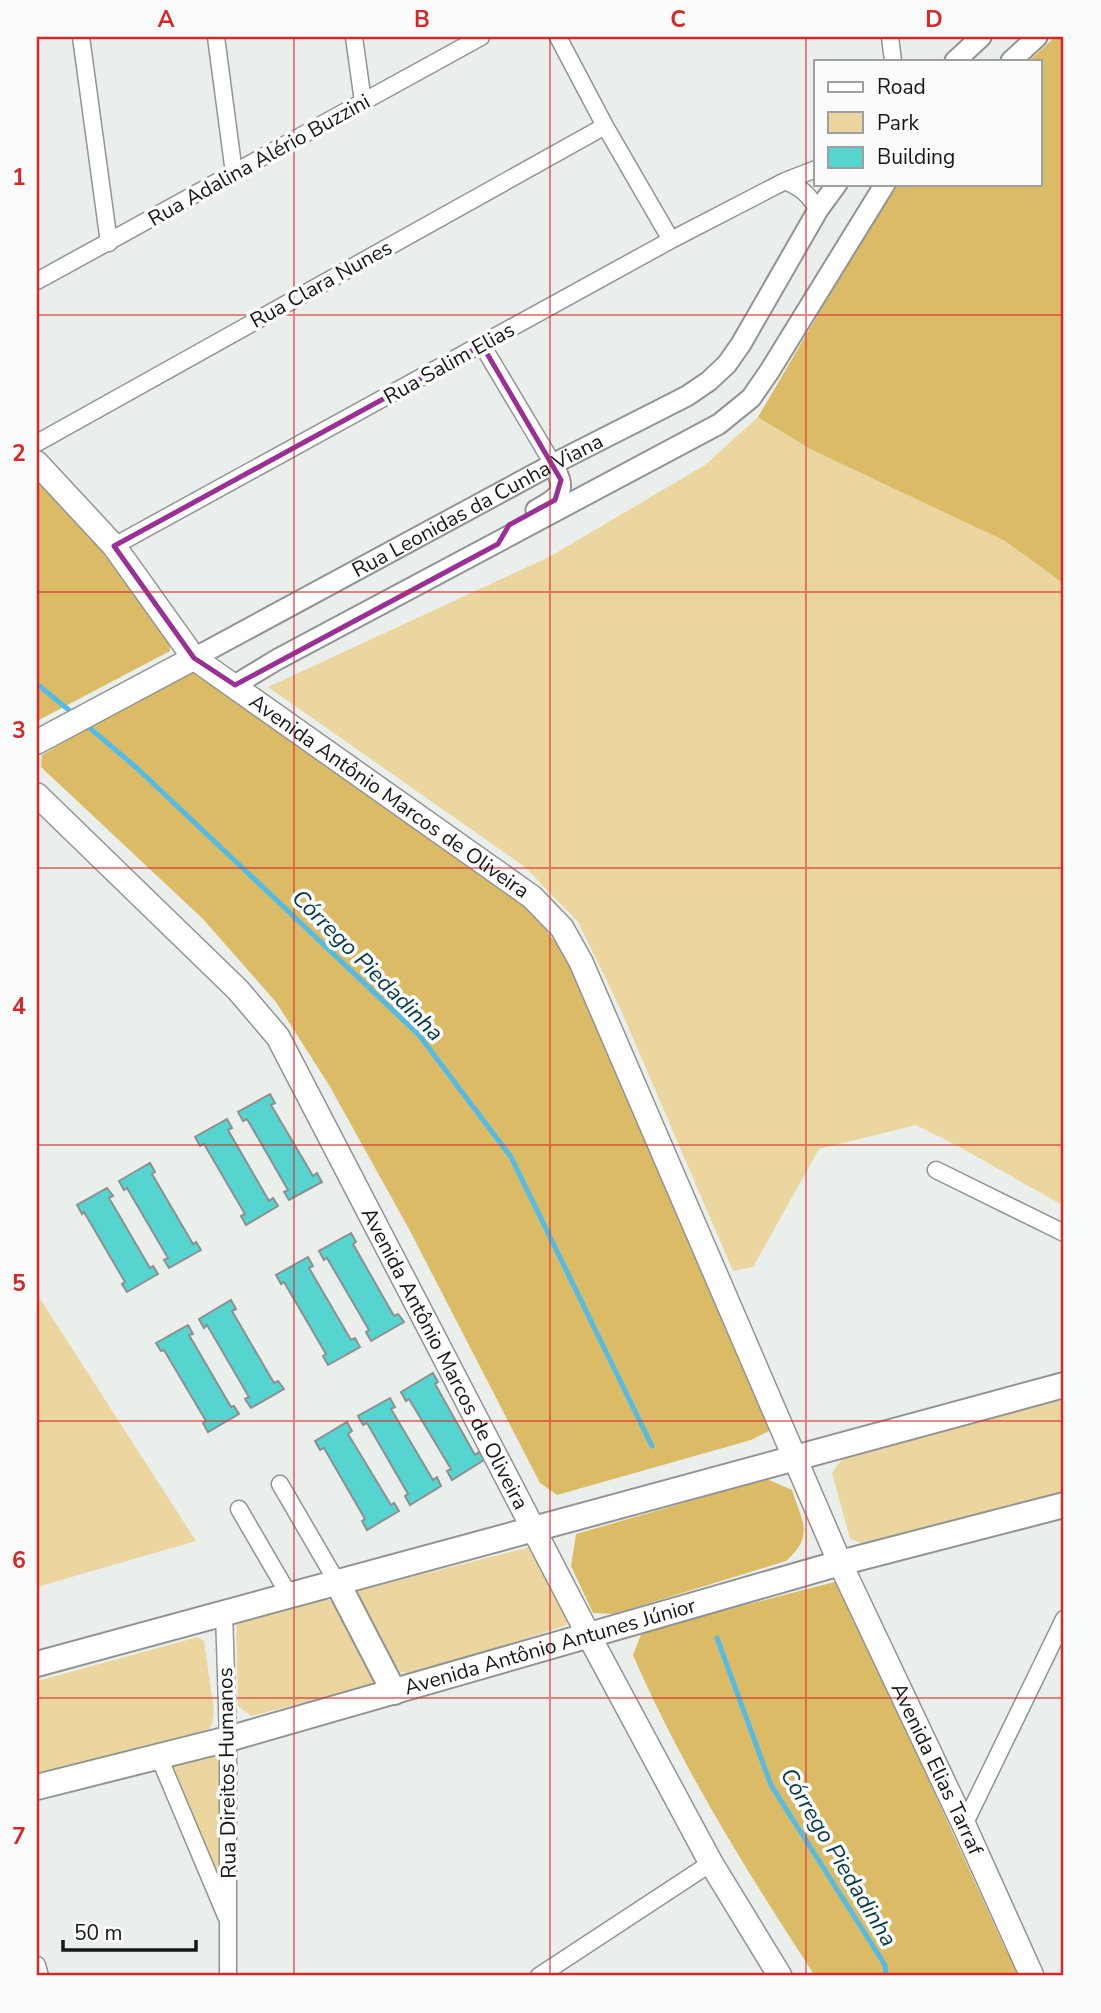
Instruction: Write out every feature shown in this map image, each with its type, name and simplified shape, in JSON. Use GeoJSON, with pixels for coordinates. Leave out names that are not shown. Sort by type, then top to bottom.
{"type":"FeatureCollection","features":[{"type":"Feature","properties":{"kind":"main road","name":"Avenida Antônio Marcos de Oliveira"},"geometry":{"type":"LineString","coordinates":[[37,463],[114,546],[185,663],[235,685],[532,897],[562,928],[581,962],[840,1563]]}},
{"type":"Feature","properties":{"kind":"main road","name":"Rua Leonidas da Cunha Viana"},"geometry":{"type":"LineString","coordinates":[[37,742],[185,663]]}},
{"type":"Feature","properties":{"kind":"main road","name":"Avenida Antônio Marcos de Oliveira"},"geometry":{"type":"LineString","coordinates":[[37,794],[238,990],[278,1037],[589,1636],[711,1863],[780,1976]]}},
{"type":"Feature","properties":{"kind":"main road"},"geometry":{"type":"LineString","coordinates":[[37,1664],[1064,1385]]}},
{"type":"Feature","properties":{"kind":"main road","name":"Avenida Antônio Antunes Júnior"},"geometry":{"type":"LineString","coordinates":[[37,1787],[228,1739],[840,1563],[1064,1505]]}},
{"type":"Feature","properties":{"kind":"main road","name":"Avenida Elias Tarraf"},"geometry":{"type":"LineString","coordinates":[[840,1563],[1033,1975]]}},
{"type":"Feature","properties":{"kind":"main road"},"geometry":{"type":"LineString","coordinates":[[337,1582],[394,1692]]}},
{"type":"Feature","properties":{"kind":"street"},"geometry":{"type":"LineString","coordinates":[[81,37],[109,243]]}},
{"type":"Feature","properties":{"kind":"street"},"geometry":{"type":"LineString","coordinates":[[216,37],[234,173]]}},
{"type":"Feature","properties":{"kind":"street"},"geometry":{"type":"LineString","coordinates":[[354,37],[363,102]]}},
{"type":"Feature","properties":{"kind":"street","name":"Rua Adalina Alério Buzzini"},"geometry":{"type":"LineString","coordinates":[[37,281],[481,37]]}},
{"type":"Feature","properties":{"kind":"street"},"geometry":{"type":"LineString","coordinates":[[558,37],[605,126],[671,240]]}},
{"type":"Feature","properties":{"kind":"street"},"geometry":{"type":"LineString","coordinates":[[890,37],[893,60]]}},
{"type":"Feature","properties":{"kind":"street"},"geometry":{"type":"LineString","coordinates":[[956,60],[981,37]]}},
{"type":"Feature","properties":{"kind":"street"},"geometry":{"type":"LineString","coordinates":[[1012,60],[1038,37]]}},
{"type":"Feature","properties":{"kind":"street","name":"Rua Clara Nunes"},"geometry":{"type":"LineString","coordinates":[[37,443],[605,126]]}},
{"type":"Feature","properties":{"kind":"street","name":"Rua Salim Elias"},"geometry":{"type":"LineString","coordinates":[[114,546],[671,240],[785,181],[814,170]]}},
{"type":"Feature","properties":{"kind":"street"},"geometry":{"type":"LineString","coordinates":[[785,181],[800,187],[810,196],[818,210]]}},
{"type":"Feature","properties":{"kind":"street","name":"Rua Leonidas da Cunha Viana"},"geometry":{"type":"LineString","coordinates":[[185,663],[553,464],[687,396],[709,381],[727,364],[741,344],[818,210],[836,186]]}},
{"type":"Feature","properties":{"kind":"street","name":"Rua Leonidas da Cunha Viana"},"geometry":{"type":"LineString","coordinates":[[235,685],[278,659],[719,424],[751,398],[769,372],[883,187]]}},
{"type":"Feature","properties":{"kind":"street"},"geometry":{"type":"LineString","coordinates":[[482,345],[553,464],[562,484],[555,500],[509,525],[498,544]]}},
{"type":"Feature","properties":{"kind":"street"},"geometry":{"type":"LineString","coordinates":[[936,1170],[1064,1233]]}},
{"type":"Feature","properties":{"kind":"street"},"geometry":{"type":"LineString","coordinates":[[280,1484],[337,1582]]}},
{"type":"Feature","properties":{"kind":"street"},"geometry":{"type":"LineString","coordinates":[[239,1509],[289,1595]]}},
{"type":"Feature","properties":{"kind":"street","name":"Rua Direitos Humanos"},"geometry":{"type":"LineString","coordinates":[[224,1612],[228,1739],[228,1976]]}},
{"type":"Feature","properties":{"kind":"street"},"geometry":{"type":"LineString","coordinates":[[964,1825],[1064,1619]]}},
{"type":"Feature","properties":{"kind":"street"},"geometry":{"type":"LineString","coordinates":[[159,1757],[229,1923]]}},
{"type":"Feature","properties":{"kind":"street"},"geometry":{"type":"LineString","coordinates":[[539,1976],[711,1863]]}},
{"type":"Feature","properties":{"kind":"street"},"geometry":{"type":"LineString","coordinates":[[37,1965],[40,1976]]}},
{"type":"Feature","properties":{"kind":"highlighted area"},"geometry":{"type":"Polygon","coordinates":[[[482,345],[561,480],[555,500],[509,525],[498,544],[235,685],[194,658],[114,546],[482,345]]]}},
{"type":"Feature","properties":{"kind":"green space"},"geometry":{"type":"Polygon","coordinates":[[[758,417],[810,449],[1005,541],[1064,584],[1064,1206],[916,1125],[819,1149],[753,1267],[733,1271],[620,1008],[578,922],[525,867],[268,687],[551,556],[705,465],[758,417]]]}},
{"type":"Feature","properties":{"kind":"green space"},"geometry":{"type":"Polygon","coordinates":[[[37,1294],[196,1541],[37,1587],[37,1294]]]}},
{"type":"Feature","properties":{"kind":"green space"},"geometry":{"type":"Polygon","coordinates":[[[1064,1398],[1064,1494],[870,1546],[850,1539],[832,1473],[844,1456],[1064,1398]]]}},
{"type":"Feature","properties":{"kind":"green space"},"geometry":{"type":"Polygon","coordinates":[[[534,1546],[569,1612],[567,1625],[416,1675],[400,1672],[357,1607],[353,1592],[534,1546]]]}},
{"type":"Feature","properties":{"kind":"green space"},"geometry":{"type":"Polygon","coordinates":[[[321,1597],[337,1603],[374,1673],[372,1685],[251,1716],[238,1706],[236,1618],[321,1597]]]}},
{"type":"Feature","properties":{"kind":"green space"},"geometry":{"type":"Polygon","coordinates":[[[198,1637],[204,1641],[214,1710],[212,1725],[205,1735],[37,1776],[37,1681],[198,1637]]]}},
{"type":"Feature","properties":{"kind":"green space"},"geometry":{"type":"Polygon","coordinates":[[[221,1748],[222,1891],[170,1762],[221,1748]]]}},
{"type":"Feature","properties":{"kind":"shaded area"},"geometry":{"type":"Polygon","coordinates":[[[1055,37],[1064,37],[1064,584],[1005,541],[810,449],[758,417],[896,186],[1042,186],[1042,60],[1030,60],[1055,37]]]}},
{"type":"Feature","properties":{"kind":"shaded area"},"geometry":{"type":"Polygon","coordinates":[[[37,474],[63,501],[169,638],[170,651],[37,721],[37,474]]]}},
{"type":"Feature","properties":{"kind":"shaded area"},"geometry":{"type":"Polygon","coordinates":[[[194,667],[352,785],[528,906],[567,958],[773,1429],[751,1440],[557,1495],[540,1483],[409,1229],[329,1085],[276,1002],[203,919],[41,767],[42,755],[194,667]]]}},
{"type":"Feature","properties":{"kind":"shaded area"},"geometry":{"type":"Polygon","coordinates":[[[767,1479],[792,1490],[804,1528],[801,1543],[786,1561],[614,1614],[593,1613],[571,1566],[576,1534],[767,1479]]]}},
{"type":"Feature","properties":{"kind":"shaded area"},"geometry":{"type":"Polygon","coordinates":[[[838,1581],[1020,1976],[815,1976],[694,1779],[633,1655],[642,1632],[838,1581]]]}},
{"type":"Feature","properties":{"kind":"building"},"geometry":{"type":"Polygon","coordinates":[[[270,1094],[275,1103],[271,1105],[313,1176],[317,1173],[322,1182],[289,1200],[284,1192],[288,1190],[247,1119],[243,1121],[238,1112],[270,1094]]]}},
{"type":"Feature","properties":{"kind":"building"},"geometry":{"type":"Polygon","coordinates":[[[227,1119],[232,1128],[228,1130],[269,1201],[273,1198],[278,1206],[246,1225],[241,1216],[245,1214],[204,1144],[200,1146],[195,1137],[227,1119]]]}},
{"type":"Feature","properties":{"kind":"building"},"geometry":{"type":"Polygon","coordinates":[[[150,1163],[155,1172],[152,1174],[193,1244],[196,1242],[201,1250],[169,1268],[164,1260],[168,1258],[127,1188],[124,1190],[119,1181],[150,1163]]]}},
{"type":"Feature","properties":{"kind":"building"},"geometry":{"type":"Polygon","coordinates":[[[107,1188],[113,1196],[109,1198],[150,1268],[153,1266],[158,1274],[127,1292],[122,1284],[125,1282],[84,1212],[82,1214],[77,1205],[107,1188]]]}},
{"type":"Feature","properties":{"kind":"building"},"geometry":{"type":"Polygon","coordinates":[[[351,1233],[356,1242],[353,1244],[394,1316],[398,1314],[404,1322],[371,1341],[366,1332],[369,1330],[327,1258],[324,1260],[319,1251],[351,1233]]]}},
{"type":"Feature","properties":{"kind":"building"},"geometry":{"type":"Polygon","coordinates":[[[308,1257],[313,1266],[309,1268],[351,1340],[355,1338],[360,1347],[328,1365],[323,1356],[326,1354],[284,1282],[281,1284],[276,1275],[308,1257]]]}},
{"type":"Feature","properties":{"kind":"building"},"geometry":{"type":"Polygon","coordinates":[[[231,1300],[236,1309],[232,1311],[274,1383],[278,1381],[284,1389],[251,1408],[245,1399],[249,1397],[207,1325],[204,1328],[199,1319],[231,1300]]]}},
{"type":"Feature","properties":{"kind":"building"},"geometry":{"type":"Polygon","coordinates":[[[188,1325],[193,1334],[189,1335],[231,1407],[234,1406],[239,1414],[208,1432],[203,1423],[206,1421],[164,1350],[161,1351],[156,1343],[188,1325]]]}},
{"type":"Feature","properties":{"kind":"building"},"geometry":{"type":"Polygon","coordinates":[[[433,1373],[438,1382],[435,1384],[475,1455],[479,1452],[484,1460],[452,1480],[447,1471],[451,1469],[409,1399],[406,1401],[401,1392],[433,1373]]]}},
{"type":"Feature","properties":{"kind":"building"},"geometry":{"type":"Polygon","coordinates":[[[390,1398],[395,1407],[391,1409],[433,1480],[437,1477],[441,1486],[410,1505],[405,1496],[408,1494],[367,1423],[363,1425],[358,1416],[390,1398]]]}},
{"type":"Feature","properties":{"kind":"building"},"geometry":{"type":"Polygon","coordinates":[[[347,1422],[352,1431],[348,1434],[391,1505],[394,1503],[399,1511],[367,1530],[362,1521],[365,1519],[324,1448],[320,1450],[315,1441],[347,1422]]]}},
{"type":"Feature","properties":{"kind":"waterway","name":"Córrego Piedadinha"},"geometry":{"type":"LineString","coordinates":[[37,684],[75,715]]}},
{"type":"Feature","properties":{"kind":"waterway","name":"Córrego Piedadinha"},"geometry":{"type":"LineString","coordinates":[[85,724],[138,769],[419,1035],[511,1157],[652,1446]]}},
{"type":"Feature","properties":{"kind":"waterway","name":"Córrego Piedadinha"},"geometry":{"type":"LineString","coordinates":[[717,1638],[771,1785],[885,1965],[886,1976]]}}]}
